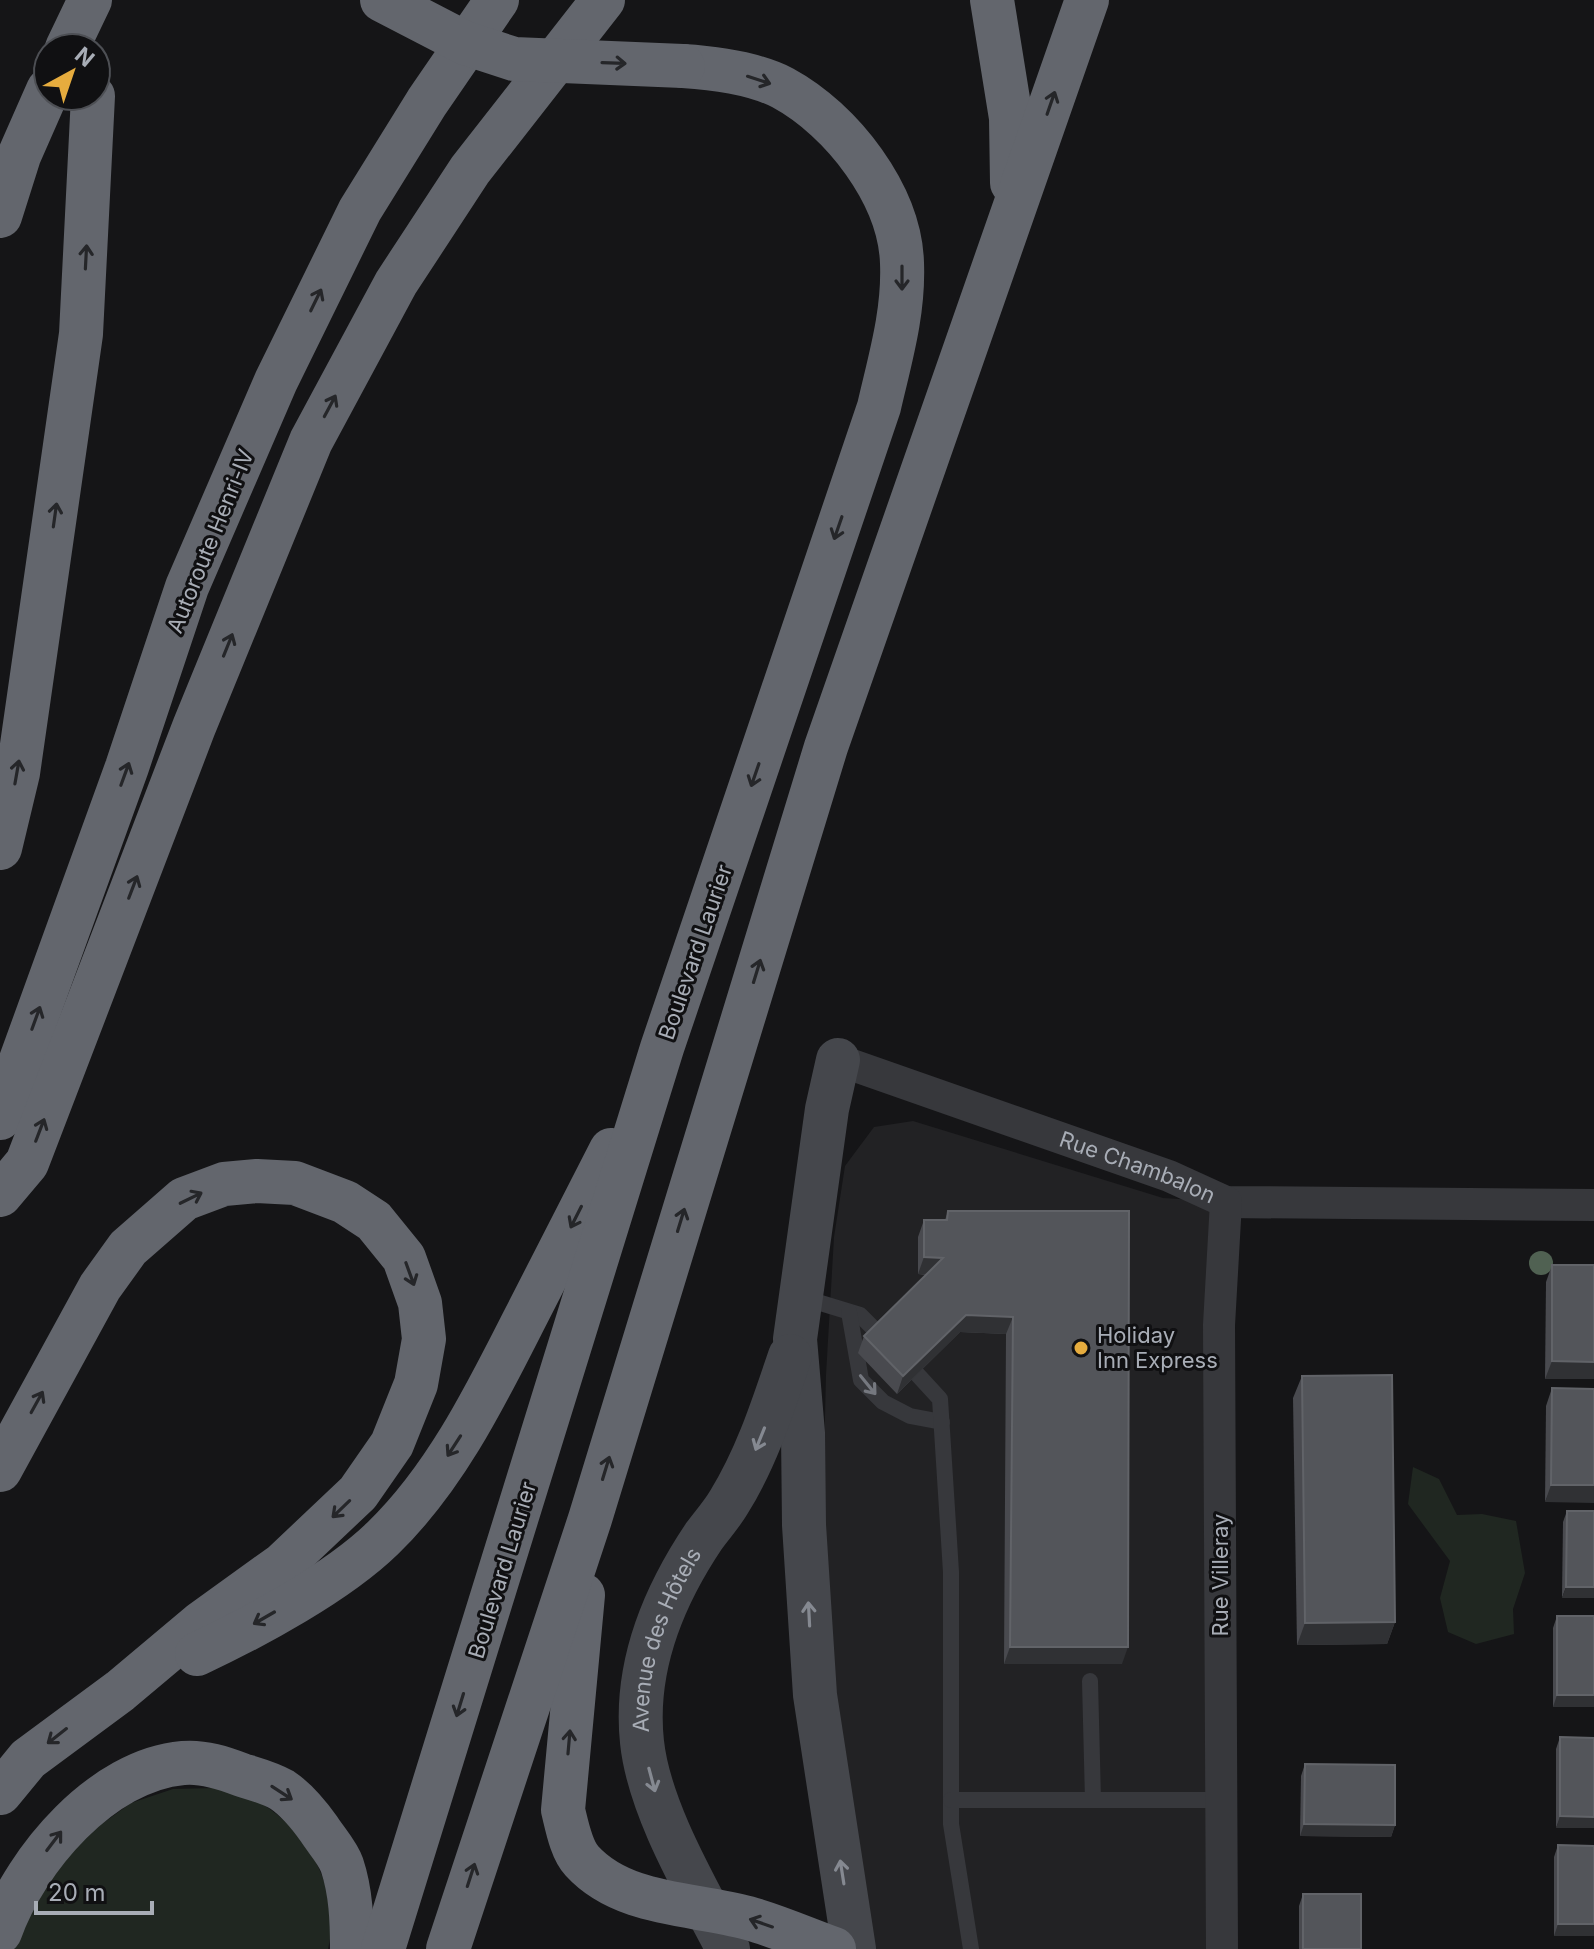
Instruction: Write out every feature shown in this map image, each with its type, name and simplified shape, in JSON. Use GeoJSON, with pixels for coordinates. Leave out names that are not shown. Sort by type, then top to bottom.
{"type":"FeatureCollection","features":[{"type":"Feature","properties":{"kind":"highway"},"geometry":{"type":"LineString","coordinates":[[75,32],[90,0]]}},
{"type":"Feature","properties":{"kind":"highway"},"geometry":{"type":"LineString","coordinates":[[90,0],[91,32]]}},
{"type":"Feature","properties":{"kind":"highway","name":"Boulevard Laurier"},"geometry":{"type":"LineString","coordinates":[[382,0],[425,25],[465,43],[514,59],[721,68],[783,88],[835,126],[872,174],[893,212],[902,260],[902,308],[879,407],[662,1048],[383,1949]]}},
{"type":"Feature","properties":{"kind":"highway","name":"Autoroute Henri-IV"},"geometry":{"type":"LineString","coordinates":[[0,1118],[127,767],[187,587],[276,381],[360,210],[427,102],[497,0]]}},
{"type":"Feature","properties":{"kind":"highway"},"geometry":{"type":"LineString","coordinates":[[0,1195],[27,1163],[194,727],[311,441],[396,283],[470,170],[603,0]]}},
{"type":"Feature","properties":{"kind":"highway"},"geometry":{"type":"LineString","coordinates":[[971,336],[1012,186],[1011,118],[992,0]]}},
{"type":"Feature","properties":{"kind":"highway"},"geometry":{"type":"LineString","coordinates":[[448,1949],[590,1519],[826,747],[1087,0]]}},
{"type":"Feature","properties":{"kind":"highway"},"geometry":{"type":"LineString","coordinates":[[0,216],[19,156],[38,112]]}},
{"type":"Feature","properties":{"kind":"highway"},"geometry":{"type":"LineString","coordinates":[[0,848],[18,773],[81,334],[92,112]]}},
{"type":"Feature","properties":{"kind":"highway"},"geometry":{"type":"LineString","coordinates":[[120,1691],[217,1645],[347,1568],[383,1538],[420,1495],[481,1405],[662,1048]]}},
{"type":"Feature","properties":{"kind":"highway"},"geometry":{"type":"LineString","coordinates":[[0,1470],[100,1287],[128,1248],[184,1199],[224,1184],[257,1181],[295,1183],[345,1202],[374,1221],[404,1258],[420,1303],[424,1339],[416,1384],[392,1444],[358,1493],[283,1564],[201,1623],[120,1691],[28,1759],[0,1793]]}},
{"type":"Feature","properties":{"kind":"highway"},"geometry":{"type":"LineString","coordinates":[[590,1519],[563,1810],[580,1860],[610,1883],[648,1898],[750,1919],[834,1949]]}},
{"type":"Feature","properties":{"kind":"highway"},"geometry":{"type":"LineString","coordinates":[[0,1932],[5,1917],[36,1865],[65,1826],[89,1804],[150,1770],[184,1762],[218,1766],[282,1790],[307,1812],[341,1863],[352,1912],[352,1949]]}},
{"type":"Feature","properties":{"kind":"street","name":"Rue Chambalon"},"geometry":{"type":"LineString","coordinates":[[838,1060],[1169,1176],[1226,1202],[1594,1205]]}},
{"type":"Feature","properties":{"kind":"street","name":"Avenue des Hôtels"},"geometry":{"type":"LineString","coordinates":[[728,1949],[676,1845],[655,1791],[642,1743],[641,1694],[652,1639],[671,1592],[729,1502],[752,1459],[771,1412],[797,1318],[827,1109],[838,1060]]}},
{"type":"Feature","properties":{"kind":"street","name":"Rue Villeray"},"geometry":{"type":"LineString","coordinates":[[1222,1949],[1219,1325],[1226,1202]]}},
{"type":"Feature","properties":{"kind":"street","name":"Avenue des Hôtels"},"geometry":{"type":"LineString","coordinates":[[797,1318],[804,1525],[815,1695],[854,1949]]}},
{"type":"Feature","properties":{"kind":"lane"},"geometry":{"type":"LineString","coordinates":[[849,1312],[861,1380],[883,1402],[910,1416],[942,1422]]}},
{"type":"Feature","properties":{"kind":"lane"},"geometry":{"type":"LineString","coordinates":[[797,1318],[849,1312],[860,1315],[878,1333]]}},
{"type":"Feature","properties":{"kind":"lane"},"geometry":{"type":"LineString","coordinates":[[917,1374],[940,1399],[951,1572],[951,1800],[954,1850],[971,1949]]}},
{"type":"Feature","properties":{"kind":"lane"},"geometry":{"type":"LineString","coordinates":[[1090,1681],[1093,1800]]}},
{"type":"Feature","properties":{"kind":"lane"},"geometry":{"type":"LineString","coordinates":[[951,1800],[1221,1800]]}},
{"type":"Feature","properties":{"kind":"shaded area"},"geometry":{"type":"Polygon","coordinates":[[[913,1121],[1163,1198],[1226,1202],[1222,1949],[874,1949],[838,1730],[823,1500],[826,1375],[834,1237],[845,1166],[874,1127],[913,1121]]]}},
{"type":"Feature","properties":{"kind":"shaded area"},"geometry":{"type":"Polygon","coordinates":[[[1413,1467],[1439,1479],[1457,1515],[1482,1514],[1516,1521],[1525,1573],[1513,1609],[1514,1634],[1476,1644],[1448,1632],[1440,1598],[1450,1561],[1408,1504],[1413,1467]]]}},
{"type":"Feature","properties":{"kind":"shaded area"},"geometry":{"type":"Polygon","coordinates":[[[215,1788],[247,1796],[270,1810],[288,1824],[303,1842],[315,1861],[330,1904],[328,1949],[12,1949],[55,1868],[99,1826],[131,1803],[173,1789],[215,1788]]]}},
{"type":"Feature","properties":{"kind":"building","name":"Holiday Inn Express"},"geometry":{"type":"Polygon","coordinates":[[[948,1211],[1129,1211],[1128,1647],[1010,1647],[1013,1317],[966,1315],[903,1376],[864,1336],[943,1258],[924,1257],[924,1220],[947,1220],[948,1211]]]}},
{"type":"Feature","properties":{"kind":"building"},"geometry":{"type":"Polygon","coordinates":[[[1552,1265],[1594,1265],[1594,1362],[1552,1361],[1552,1265]]]}},
{"type":"Feature","properties":{"kind":"building"},"geometry":{"type":"Polygon","coordinates":[[[1392,1375],[1395,1622],[1305,1623],[1302,1376],[1392,1375]]]}},
{"type":"Feature","properties":{"kind":"building"},"geometry":{"type":"Polygon","coordinates":[[[1552,1388],[1594,1389],[1594,1485],[1551,1485],[1552,1388]]]}},
{"type":"Feature","properties":{"kind":"building"},"geometry":{"type":"Polygon","coordinates":[[[1567,1511],[1594,1511],[1594,1587],[1566,1587],[1567,1511]]]}},
{"type":"Feature","properties":{"kind":"building"},"geometry":{"type":"Polygon","coordinates":[[[1557,1616],[1594,1616],[1594,1695],[1557,1695],[1557,1616]]]}},
{"type":"Feature","properties":{"kind":"building"},"geometry":{"type":"Polygon","coordinates":[[[1560,1737],[1594,1738],[1594,1817],[1560,1816],[1560,1737]]]}},
{"type":"Feature","properties":{"kind":"building"},"geometry":{"type":"Polygon","coordinates":[[[1305,1764],[1395,1765],[1395,1825],[1304,1824],[1305,1764]]]}},
{"type":"Feature","properties":{"kind":"building"},"geometry":{"type":"Polygon","coordinates":[[[1558,1845],[1594,1846],[1594,1924],[1558,1924],[1558,1845]]]}},
{"type":"Feature","properties":{"kind":"building"},"geometry":{"type":"Polygon","coordinates":[[[1303,1894],[1361,1894],[1361,1949],[1303,1949],[1303,1894]]]}},
{"type":"Feature","properties":{"kind":"place","name":"Holiday Inn Express"},"geometry":{"type":"Point","coordinates":[1081,1348]}}]}
